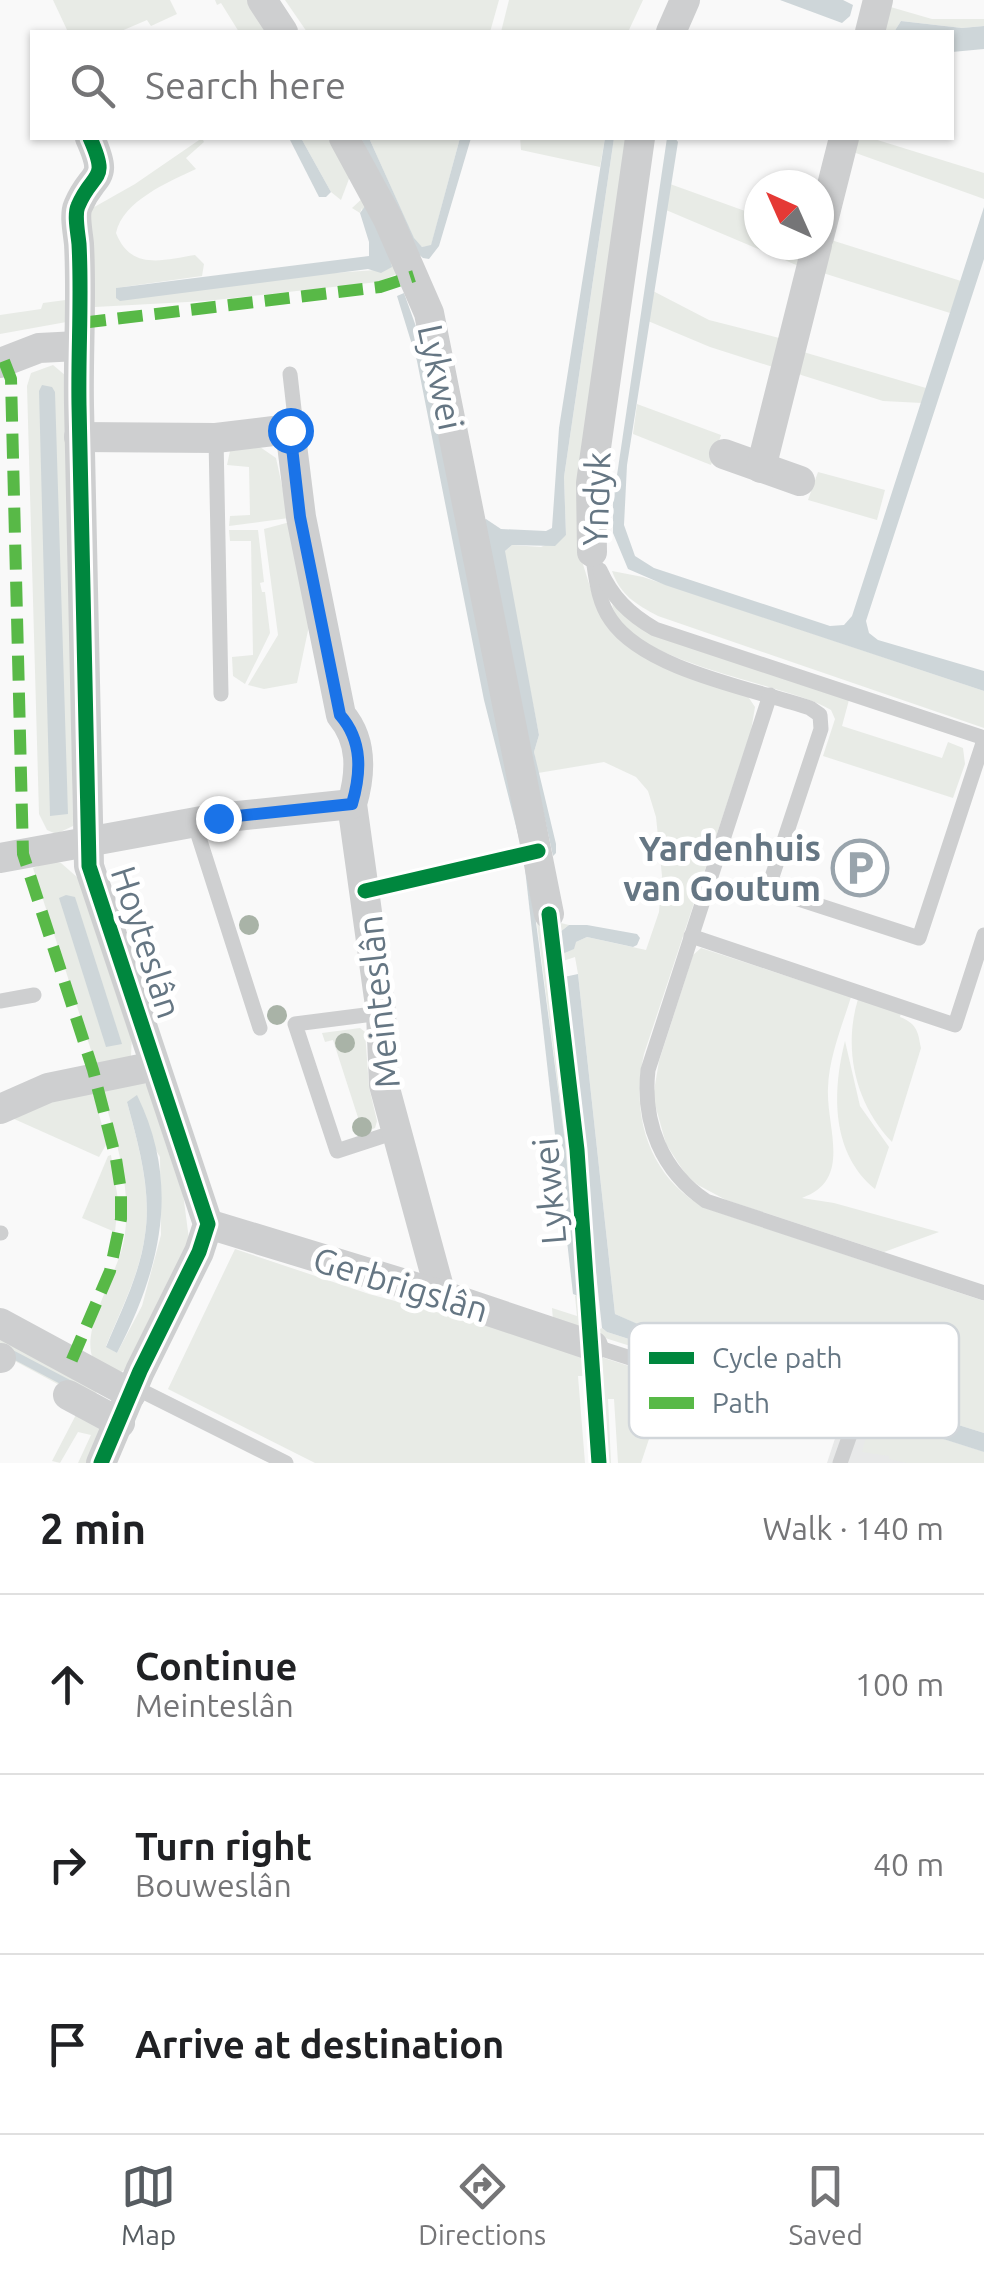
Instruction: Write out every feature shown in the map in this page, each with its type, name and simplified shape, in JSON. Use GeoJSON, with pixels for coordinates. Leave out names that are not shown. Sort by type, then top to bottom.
{"type":"FeatureCollection","features":[{"type":"Feature","properties":{"kind":"street"},"geometry":{"type":"LineString","coordinates":[[262,0],[282,30]]}},
{"type":"Feature","properties":{"kind":"street"},"geometry":{"type":"LineString","coordinates":[[672,30],[685,0]]}},
{"type":"Feature","properties":{"kind":"street"},"geometry":{"type":"LineString","coordinates":[[870,30],[878,0]]}},
{"type":"Feature","properties":{"kind":"street","name":"Hoyteslân"},"geometry":{"type":"LineString","coordinates":[[91,140],[101,163],[97,179],[76,208],[82,298],[79,437],[89,866],[208,1224]]}},
{"type":"Feature","properties":{"kind":"street","name":"Lykwei"},"geometry":{"type":"LineString","coordinates":[[345,140],[428,290],[549,914]]}},
{"type":"Feature","properties":{"kind":"street","name":"Yndyk"},"geometry":{"type":"LineString","coordinates":[[592,552],[591,483],[640,140]]}},
{"type":"Feature","properties":{"kind":"street"},"geometry":{"type":"LineString","coordinates":[[834,178],[843,140]]}},
{"type":"Feature","properties":{"kind":"street"},"geometry":{"type":"LineString","coordinates":[[761,468],[813,260]]}},
{"type":"Feature","properties":{"kind":"street"},"geometry":{"type":"LineString","coordinates":[[0,363],[39,348],[78,346]]}},
{"type":"Feature","properties":{"kind":"street"},"geometry":{"type":"LineString","coordinates":[[79,437],[216,438],[290,430]]}},
{"type":"Feature","properties":{"kind":"street","name":"Meinteslân"},"geometry":{"type":"LineString","coordinates":[[290,430],[300,517],[340,715],[353,730],[360,776],[352,804],[381,1013],[384,1085],[441,1295]]}},
{"type":"Feature","properties":{"kind":"street"},"geometry":{"type":"LineString","coordinates":[[724,454],[800,481]]}},
{"type":"Feature","properties":{"kind":"street"},"geometry":{"type":"LineString","coordinates":[[0,858],[194,822],[352,804]]}},
{"type":"Feature","properties":{"kind":"street"},"geometry":{"type":"LineString","coordinates":[[0,1110],[48,1088],[155,1066]]}},
{"type":"Feature","properties":{"kind":"street"},"geometry":{"type":"LineString","coordinates":[[101,1463],[199,1252],[208,1224]]}},
{"type":"Feature","properties":{"kind":"street","name":"Gerbrigslân"},"geometry":{"type":"LineString","coordinates":[[208,1224],[593,1346]]}},
{"type":"Feature","properties":{"kind":"street"},"geometry":{"type":"LineString","coordinates":[[0,1323],[132,1390]]}},
{"type":"Feature","properties":{"kind":"street"},"geometry":{"type":"LineString","coordinates":[[68,1395],[120,1423]]}},
{"type":"Feature","properties":{"kind":"lane"},"geometry":{"type":"LineString","coordinates":[[290,374],[296,418],[290,430]]}},
{"type":"Feature","properties":{"kind":"lane"},"geometry":{"type":"LineString","coordinates":[[216,438],[221,694]]}},
{"type":"Feature","properties":{"kind":"lane","name":"Yndyk"},"geometry":{"type":"LineString","coordinates":[[592,552],[604,609],[634,644],[666,661],[816,711],[822,721],[768,889],[920,938],[984,739]]}},
{"type":"Feature","properties":{"kind":"lane"},"geometry":{"type":"LineString","coordinates":[[592,552],[616,598],[631,614],[655,629],[984,739]]}},
{"type":"Feature","properties":{"kind":"lane"},"geometry":{"type":"LineString","coordinates":[[770,695],[648,1070],[645,1092],[655,1140],[680,1180],[706,1201],[984,1293]]}},
{"type":"Feature","properties":{"kind":"lane"},"geometry":{"type":"LineString","coordinates":[[194,822],[260,1028]]}},
{"type":"Feature","properties":{"kind":"lane"},"geometry":{"type":"LineString","coordinates":[[691,936],[956,1025],[984,936]]}},
{"type":"Feature","properties":{"kind":"lane"},"geometry":{"type":"LineString","coordinates":[[0,1001],[34,995]]}},
{"type":"Feature","properties":{"kind":"lane"},"geometry":{"type":"LineString","coordinates":[[381,1013],[295,1024],[337,1151],[395,1132]]}},
{"type":"Feature","properties":{"kind":"lane"},"geometry":{"type":"LineString","coordinates":[[593,1346],[629,1358]]}},
{"type":"Feature","properties":{"kind":"lane"},"geometry":{"type":"LineString","coordinates":[[132,1390],[286,1463]]}},
{"type":"Feature","properties":{"kind":"lane"},"geometry":{"type":"LineString","coordinates":[[840,1463],[849,1438]]}},
{"type":"Feature","properties":{"kind":"shaded area"},"geometry":{"type":"Polygon","coordinates":[[[53,0],[170,0],[177,14],[151,26],[147,20],[124,30],[67,30],[53,0]]]}},
{"type":"Feature","properties":{"kind":"shaded area"},"geometry":{"type":"Polygon","coordinates":[[[215,0],[257,0],[276,30],[238,30],[221,3],[217,5],[215,0]]]}},
{"type":"Feature","properties":{"kind":"shaded area"},"geometry":{"type":"Polygon","coordinates":[[[285,0],[499,0],[491,30],[306,30],[285,0]]]}},
{"type":"Feature","properties":{"kind":"shaded area"},"geometry":{"type":"Polygon","coordinates":[[[509,0],[643,0],[629,30],[502,30],[509,0]]]}},
{"type":"Feature","properties":{"kind":"shaded area"},"geometry":{"type":"Polygon","coordinates":[[[780,0],[843,0],[853,5],[850,16],[842,23],[780,0]]]}},
{"type":"Feature","properties":{"kind":"shaded area"},"geometry":{"type":"Polygon","coordinates":[[[887,6],[932,19],[984,19],[984,26],[962,28],[901,21],[895,30],[881,30],[887,6]]]}},
{"type":"Feature","properties":{"kind":"shaded area"},"geometry":{"type":"Polygon","coordinates":[[[901,21],[962,28],[984,26],[984,49],[954,52],[954,30],[895,30],[901,21]]]}},
{"type":"Feature","properties":{"kind":"shaded area"},"geometry":{"type":"Polygon","coordinates":[[[203,140],[186,158],[196,169],[137,202],[116,233],[122,245],[139,258],[160,260],[195,255],[204,264],[202,276],[116,288],[376,270],[362,208],[360,213],[352,208],[365,196],[406,270],[378,282],[206,301],[95,307],[89,210],[203,140]]]}},
{"type":"Feature","properties":{"kind":"shaded area"},"geometry":{"type":"Polygon","coordinates":[[[290,140],[302,140],[331,192],[319,197],[290,140]]]}},
{"type":"Feature","properties":{"kind":"shaded area"},"geometry":{"type":"Polygon","coordinates":[[[302,140],[340,140],[352,171],[341,200],[331,192],[302,140]]]}},
{"type":"Feature","properties":{"kind":"shaded area"},"geometry":{"type":"Polygon","coordinates":[[[362,140],[370,140],[414,238],[422,247],[431,245],[459,140],[470,140],[439,246],[429,259],[416,252],[362,140]]]}},
{"type":"Feature","properties":{"kind":"shaded area"},"geometry":{"type":"Polygon","coordinates":[[[370,140],[459,140],[431,246],[422,247],[414,239],[370,140]]]}},
{"type":"Feature","properties":{"kind":"shaded area"},"geometry":{"type":"Polygon","coordinates":[[[520,140],[605,140],[600,167],[521,150],[520,140]]]}},
{"type":"Feature","properties":{"kind":"shaded area"},"geometry":{"type":"Polygon","coordinates":[[[605,140],[614,140],[564,477],[566,535],[555,546],[512,545],[505,551],[539,735],[534,752],[556,844],[553,856],[480,523],[486,519],[501,529],[552,528],[559,428],[605,140]]]}},
{"type":"Feature","properties":{"kind":"shaded area"},"geometry":{"type":"Polygon","coordinates":[[[614,140],[630,140],[581,558],[597,609],[606,624],[747,695],[755,707],[751,731],[644,1054],[640,1077],[642,1121],[657,1162],[686,1195],[705,1208],[984,1301],[984,1433],[959,1425],[959,1323],[635,1323],[615,1314],[578,974],[575,957],[557,963],[554,929],[561,923],[569,925],[560,932],[576,942],[587,937],[646,950],[659,912],[662,876],[656,817],[648,791],[636,777],[604,762],[538,773],[534,752],[539,735],[505,551],[512,545],[541,547],[566,535],[564,477],[614,140]]]}},
{"type":"Feature","properties":{"kind":"shaded area"},"geometry":{"type":"Polygon","coordinates":[[[667,140],[678,142],[627,465],[624,525],[635,556],[654,568],[830,626],[844,625],[852,616],[984,207],[984,259],[866,621],[869,633],[878,640],[984,671],[984,691],[665,585],[628,569],[613,533],[613,502],[667,140]]]}},
{"type":"Feature","properties":{"kind":"shaded area"},"geometry":{"type":"Polygon","coordinates":[[[856,140],[877,140],[984,173],[984,199],[853,152],[856,140]]]}},
{"type":"Feature","properties":{"kind":"shaded area"},"geometry":{"type":"Polygon","coordinates":[[[670,184],[744,211],[744,243],[666,210],[670,184]]]}},
{"type":"Feature","properties":{"kind":"shaded area"},"geometry":{"type":"Polygon","coordinates":[[[366,205],[387,247],[392,267],[381,273],[368,269],[120,301],[116,298],[116,288],[369,256],[360,213],[366,205]]]}},
{"type":"Feature","properties":{"kind":"shaded area"},"geometry":{"type":"Polygon","coordinates":[[[834,241],[961,281],[950,313],[823,273],[825,260],[834,260],[834,241]]]}},
{"type":"Feature","properties":{"kind":"shaded area"},"geometry":{"type":"Polygon","coordinates":[[[784,260],[803,260],[801,267],[784,260]]]}},
{"type":"Feature","properties":{"kind":"shaded area"},"geometry":{"type":"Polygon","coordinates":[[[653,291],[709,320],[783,339],[776,368],[710,347],[648,321],[653,291]]]}},
{"type":"Feature","properties":{"kind":"shaded area"},"geometry":{"type":"Polygon","coordinates":[[[404,293],[429,363],[521,846],[484,700],[417,361],[397,296],[404,293]]]}},
{"type":"Feature","properties":{"kind":"shaded area"},"geometry":{"type":"Polygon","coordinates":[[[73,299],[72,321],[0,334],[0,315],[73,299]]]}},
{"type":"Feature","properties":{"kind":"shaded area"},"geometry":{"type":"Polygon","coordinates":[[[800,351],[926,388],[922,403],[883,401],[795,373],[800,351]]]}},
{"type":"Feature","properties":{"kind":"shaded area"},"geometry":{"type":"Polygon","coordinates":[[[53,365],[66,376],[73,826],[56,834],[47,830],[39,814],[27,386],[31,373],[53,365]]]}},
{"type":"Feature","properties":{"kind":"shaded area"},"geometry":{"type":"Polygon","coordinates":[[[42,385],[55,392],[68,814],[50,816],[39,391],[42,385]]]}},
{"type":"Feature","properties":{"kind":"shaded area"},"geometry":{"type":"Polygon","coordinates":[[[637,404],[721,435],[711,465],[633,434],[637,404]]]}},
{"type":"Feature","properties":{"kind":"shaded area"},"geometry":{"type":"Polygon","coordinates":[[[260,447],[276,458],[289,518],[229,526],[230,516],[250,515],[249,467],[227,465],[230,451],[260,447]]]}},
{"type":"Feature","properties":{"kind":"shaded area"},"geometry":{"type":"Polygon","coordinates":[[[818,472],[885,490],[877,520],[808,500],[818,472]]]}},
{"type":"Feature","properties":{"kind":"shaded area"},"geometry":{"type":"Polygon","coordinates":[[[290,522],[310,621],[297,683],[264,689],[248,685],[278,635],[264,529],[290,522]]]}},
{"type":"Feature","properties":{"kind":"shaded area"},"geometry":{"type":"Polygon","coordinates":[[[229,530],[258,530],[264,582],[260,583],[265,592],[270,633],[245,684],[233,676],[232,657],[253,655],[251,541],[230,541],[229,530]]]}},
{"type":"Feature","properties":{"kind":"shaded area"},"geometry":{"type":"Polygon","coordinates":[[[612,571],[643,577],[984,691],[984,728],[658,616],[630,598],[612,571]]]}},
{"type":"Feature","properties":{"kind":"shaded area"},"geometry":{"type":"Polygon","coordinates":[[[612,604],[640,628],[849,700],[842,726],[942,758],[948,742],[963,748],[965,764],[953,798],[823,756],[835,719],[831,710],[708,669],[644,642],[622,624],[612,604]]]}},
{"type":"Feature","properties":{"kind":"shaded area"},"geometry":{"type":"Polygon","coordinates":[[[51,861],[61,863],[78,878],[132,1034],[131,1056],[97,1069],[33,868],[51,861]]]}},
{"type":"Feature","properties":{"kind":"shaded area"},"geometry":{"type":"Polygon","coordinates":[[[525,869],[529,869],[565,1142],[578,1296],[573,1294],[525,869]]]}},
{"type":"Feature","properties":{"kind":"shaded area"},"geometry":{"type":"Polygon","coordinates":[[[530,869],[545,923],[573,1158],[587,1333],[553,1320],[552,1308],[577,1316],[575,1296],[579,1293],[565,1142],[530,869]]]}},
{"type":"Feature","properties":{"kind":"shaded area"},"geometry":{"type":"Polygon","coordinates":[[[75,897],[122,1044],[106,1047],[59,898],[75,897]]]}},
{"type":"Feature","properties":{"kind":"shaded area"},"geometry":{"type":"Polygon","coordinates":[[[569,925],[637,934],[640,938],[633,947],[587,937],[562,954],[560,932],[569,925]]]}},
{"type":"Feature","properties":{"kind":"shaded area"},"geometry":{"type":"Polygon","coordinates":[[[701,948],[851,997],[829,1076],[832,1166],[818,1190],[802,1198],[939,1232],[884,1252],[726,1200],[686,1175],[666,1144],[653,1097],[659,1061],[693,955],[701,948]]]}},
{"type":"Feature","properties":{"kind":"shaded area"},"geometry":{"type":"Polygon","coordinates":[[[578,974],[615,1314],[635,1323],[629,1323],[629,1339],[602,1328],[564,977],[578,974]]]}},
{"type":"Feature","properties":{"kind":"shaded area"},"geometry":{"type":"Polygon","coordinates":[[[858,999],[901,1013],[900,1017],[914,1026],[919,1038],[921,1048],[892,1142],[869,1110],[855,1075],[852,1037],[858,999]]]}},
{"type":"Feature","properties":{"kind":"shaded area"},"geometry":{"type":"Polygon","coordinates":[[[360,1028],[365,1032],[369,1087],[377,1121],[375,1128],[363,1133],[333,1040],[325,1042],[322,1033],[360,1028]]]}},
{"type":"Feature","properties":{"kind":"shaded area"},"geometry":{"type":"Polygon","coordinates":[[[845,1041],[860,1106],[889,1147],[875,1189],[850,1158],[839,1121],[838,1081],[845,1041]]]}},
{"type":"Feature","properties":{"kind":"shaded area"},"geometry":{"type":"Polygon","coordinates":[[[141,1079],[148,1087],[181,1178],[190,1247],[130,1367],[121,1372],[93,1359],[90,1347],[96,1317],[124,1240],[126,1220],[121,1163],[101,1087],[141,1079]],[[127,1102],[143,1168],[147,1218],[139,1263],[106,1346],[117,1353],[142,1306],[161,1235],[160,1157],[127,1102]]]}},
{"type":"Feature","properties":{"kind":"shaded area"},"geometry":{"type":"Polygon","coordinates":[[[91,1086],[107,1143],[99,1157],[3,1114],[91,1086]]]}},
{"type":"Feature","properties":{"kind":"shaded area"},"geometry":{"type":"Polygon","coordinates":[[[137,1095],[159,1161],[160,1226],[145,1289],[117,1353],[106,1347],[143,1250],[147,1218],[143,1167],[127,1102],[137,1095]]]}},
{"type":"Feature","properties":{"kind":"shaded area"},"geometry":{"type":"Polygon","coordinates":[[[111,1155],[118,1200],[115,1232],[82,1218],[111,1155]]]}},
{"type":"Feature","properties":{"kind":"shaded area"},"geometry":{"type":"Polygon","coordinates":[[[235,1249],[369,1294],[589,1353],[595,1463],[590,1463],[586,1376],[578,1376],[585,1463],[315,1463],[168,1389],[235,1249]]]}},
{"type":"Feature","properties":{"kind":"shaded area"},"geometry":{"type":"Polygon","coordinates":[[[602,1328],[629,1339],[629,1346],[602,1337],[596,1331],[602,1328]]]}},
{"type":"Feature","properties":{"kind":"shaded area"},"geometry":{"type":"Polygon","coordinates":[[[0,1336],[100,1386],[95,1395],[78,1395],[0,1353],[0,1336]]]}},
{"type":"Feature","properties":{"kind":"shaded area"},"geometry":{"type":"Polygon","coordinates":[[[598,1356],[629,1366],[629,1438],[649,1438],[641,1463],[618,1463],[614,1399],[608,1399],[611,1463],[604,1463],[598,1356]]]}},
{"type":"Feature","properties":{"kind":"shaded area"},"geometry":{"type":"Polygon","coordinates":[[[79,1409],[102,1428],[91,1463],[78,1463],[91,1435],[78,1432],[60,1463],[52,1461],[79,1409]]]}},
{"type":"Feature","properties":{"kind":"shaded area"},"geometry":{"type":"Polygon","coordinates":[[[959,1425],[984,1433],[984,1452],[940,1438],[959,1438],[959,1425]]]}},
{"type":"Feature","properties":{"kind":"shaded area"},"geometry":{"type":"Polygon","coordinates":[[[835,1438],[940,1438],[984,1452],[984,1463],[827,1463],[835,1438]]]}},
{"type":"Feature","properties":{"kind":"shaded area"},"geometry":{"type":"Polygon","coordinates":[[[866,1438],[940,1438],[984,1452],[984,1463],[907,1463],[862,1452],[866,1438]]]}},
{"type":"Feature","properties":{"kind":"waterway"},"geometry":{"type":"LineString","coordinates":[[8,1352],[71,1385]]}},
{"type":"Feature","properties":{"kind":"marked path"},"geometry":{"type":"LineString","coordinates":[[81,323],[380,287],[414,276]]}},
{"type":"Feature","properties":{"kind":"marked path"},"geometry":{"type":"LineString","coordinates":[[4,361],[11,379],[23,854],[93,1070],[121,1191],[121,1219],[110,1271],[71,1362]]}},
{"type":"Feature","properties":{"kind":"cycle path"},"geometry":{"type":"LineString","coordinates":[[91,140],[99,170],[78,206],[76,219],[80,264],[79,405],[89,866],[208,1224],[199,1252],[140,1371],[101,1463]]}},
{"type":"Feature","properties":{"kind":"cycle path"},"geometry":{"type":"LineString","coordinates":[[365,891],[538,851]]}},
{"type":"Feature","properties":{"kind":"cycle path"},"geometry":{"type":"LineString","coordinates":[[549,914],[577,1150],[599,1463]]}},
{"type":"Feature","properties":{"kind":"place","name":"Yardenhuis van Goutum"},"geometry":{"type":"Point","coordinates":[860,868]}},
{"type":"Feature","properties":{"kind":"route"},"geometry":{"type":"LineString","coordinates":[[218,818],[352,804],[360,776],[353,730],[340,715],[300,517],[290,430]]}}]}
